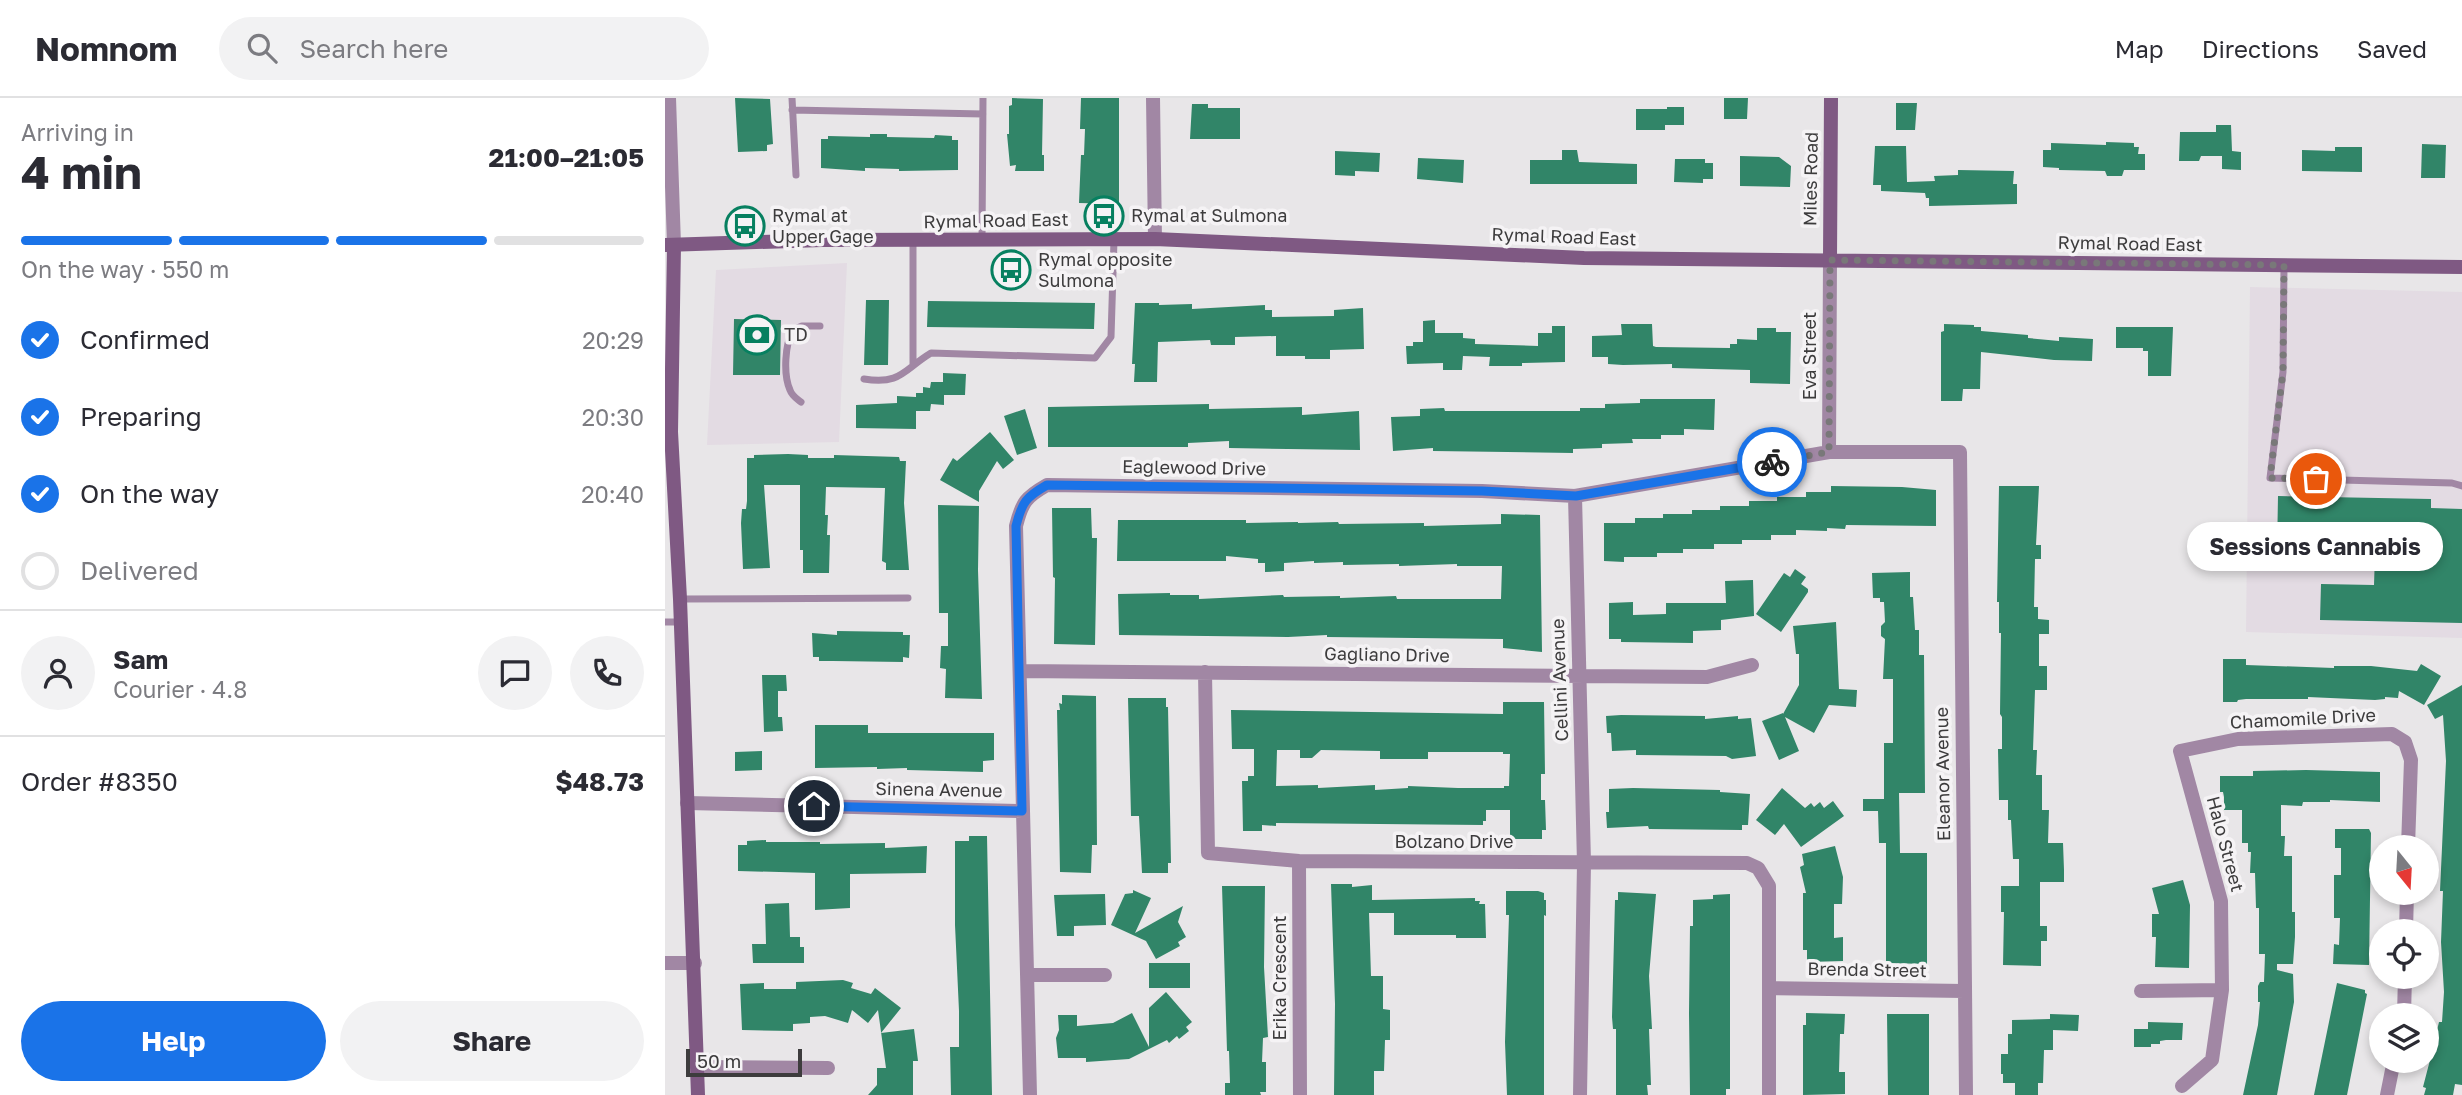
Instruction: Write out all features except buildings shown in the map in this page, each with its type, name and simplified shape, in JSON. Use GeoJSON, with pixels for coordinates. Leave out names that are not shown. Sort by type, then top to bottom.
{"type":"FeatureCollection","features":[{"type":"Feature","properties":{"kind":"main road","name":"Miles Road"},"geometry":{"type":"LineString","coordinates":[[1830,260],[1831,98]]}},
{"type":"Feature","properties":{"kind":"main road","name":"Rymal Road East"},"geometry":{"type":"LineString","coordinates":[[669,245],[822,240],[1155,239],[1584,258],[2462,267]]}},
{"type":"Feature","properties":{"kind":"main road"},"geometry":{"type":"LineString","coordinates":[[669,245],[671,432],[695,963],[698,1095]]}},
{"type":"Feature","properties":{"kind":"street"},"geometry":{"type":"LineString","coordinates":[[669,98],[669,245]]}},
{"type":"Feature","properties":{"kind":"street"},"geometry":{"type":"LineString","coordinates":[[1153,98],[1155,239]]}},
{"type":"Feature","properties":{"kind":"street","name":"Eva Street"},"geometry":{"type":"LineString","coordinates":[[1829,452],[1830,260]]}},
{"type":"Feature","properties":{"kind":"street","name":"Eaglewood Drive"},"geometry":{"type":"LineString","coordinates":[[1030,1095],[1016,526],[1020,508],[1029,496],[1047,485],[1482,491],[1576,496],[1829,452],[1960,452]]}},
{"type":"Feature","properties":{"kind":"street","name":"Eleanor Avenue"},"geometry":{"type":"LineString","coordinates":[[1960,452],[1966,1095]]}},
{"type":"Feature","properties":{"kind":"street","name":"Cellini Avenue"},"geometry":{"type":"LineString","coordinates":[[1576,496],[1584,863]]}},
{"type":"Feature","properties":{"kind":"street","name":"Gagliano Drive"},"geometry":{"type":"LineString","coordinates":[[1020,671],[1707,677],[1752,665]]}},
{"type":"Feature","properties":{"kind":"street","name":"Bolzano Drive"},"geometry":{"type":"LineString","coordinates":[[1205,672],[1208,853],[1299,860],[1748,863],[1758,868],[1769,886],[1769,988]]}},
{"type":"Feature","properties":{"kind":"street","name":"Chamomile Drive"},"geometry":{"type":"LineString","coordinates":[[2180,751],[2238,739],[2392,734],[2405,742],[2411,760],[2408,835]]}},
{"type":"Feature","properties":{"kind":"street","name":"Halo Street"},"geometry":{"type":"LineString","coordinates":[[2180,751],[2221,901],[2222,990],[2212,1060],[2182,1086]]}},
{"type":"Feature","properties":{"kind":"street","name":"Sinena Avenue"},"geometry":{"type":"LineString","coordinates":[[687,803],[1022,811]]}},
{"type":"Feature","properties":{"kind":"street","name":"Erika Crescent"},"geometry":{"type":"LineString","coordinates":[[1299,860],[1300,1095]]}},
{"type":"Feature","properties":{"kind":"street"},"geometry":{"type":"LineString","coordinates":[[1580,1095],[1584,863]]}},
{"type":"Feature","properties":{"kind":"street"},"geometry":{"type":"LineString","coordinates":[[665,963],[695,963]]}},
{"type":"Feature","properties":{"kind":"street"},"geometry":{"type":"LineString","coordinates":[[1027,975],[1105,975]]}},
{"type":"Feature","properties":{"kind":"street"},"geometry":{"type":"LineString","coordinates":[[1769,988],[1769,1095]]}},
{"type":"Feature","properties":{"kind":"street","name":"Brenda Street"},"geometry":{"type":"LineString","coordinates":[[1769,988],[1964,991]]}},
{"type":"Feature","properties":{"kind":"street"},"geometry":{"type":"LineString","coordinates":[[2141,991],[2222,990]]}},
{"type":"Feature","properties":{"kind":"street"},"geometry":{"type":"LineString","coordinates":[[698,1067],[828,1068]]}},
{"type":"Feature","properties":{"kind":"street"},"geometry":{"type":"LineString","coordinates":[[2387,1095],[2391,1073]]}},
{"type":"Feature","properties":{"kind":"lane"},"geometry":{"type":"LineString","coordinates":[[792,98],[796,175]]}},
{"type":"Feature","properties":{"kind":"lane"},"geometry":{"type":"LineString","coordinates":[[982,239],[983,98]]}},
{"type":"Feature","properties":{"kind":"lane"},"geometry":{"type":"LineString","coordinates":[[792,110],[983,114]]}},
{"type":"Feature","properties":{"kind":"lane"},"geometry":{"type":"LineString","coordinates":[[912,364],[931,353],[1095,358],[1111,337],[1114,239]]}},
{"type":"Feature","properties":{"kind":"lane"},"geometry":{"type":"LineString","coordinates":[[864,379],[879,382],[895,379],[909,370],[912,364],[913,241]]}},
{"type":"Feature","properties":{"kind":"lane"},"geometry":{"type":"LineString","coordinates":[[2284,265],[2283,372],[2270,478],[2452,483],[2462,486]]}},
{"type":"Feature","properties":{"kind":"lane"},"geometry":{"type":"LineString","coordinates":[[801,402],[791,394],[787,383],[788,338],[793,330],[802,326],[820,326]]}},
{"type":"Feature","properties":{"kind":"lane"},"geometry":{"type":"LineString","coordinates":[[680,599],[908,598]]}},
{"type":"Feature","properties":{"kind":"lane"},"geometry":{"type":"LineString","coordinates":[[665,622],[681,622]]}},
{"type":"Feature","properties":{"kind":"shaded area"},"geometry":{"type":"Polygon","coordinates":[[[847,263],[839,442],[707,445],[716,270],[847,263]]]}},
{"type":"Feature","properties":{"kind":"shaded area"},"geometry":{"type":"Polygon","coordinates":[[[2250,287],[2462,292],[2462,638],[2246,632],[2250,287]]]}},
{"type":"Feature","properties":{"kind":"way so far"},"geometry":{"type":"LineString","coordinates":[[1772,462],[1829,452],[1830,260],[2284,265],[2283,372],[2270,478],[2316,479]]}},
{"type":"Feature","properties":{"kind":"place","name":"Rymal at Sulmona"},"geometry":{"type":"Point","coordinates":[1104,216]}},
{"type":"Feature","properties":{"kind":"place","name":"Rymal at Upper Gage"},"geometry":{"type":"Point","coordinates":[745,226]}},
{"type":"Feature","properties":{"kind":"place","name":"Rymal opposite Sulmona"},"geometry":{"type":"Point","coordinates":[1011,270]}},
{"type":"Feature","properties":{"kind":"place","name":"TD"},"geometry":{"type":"Point","coordinates":[757,335]}},
{"type":"Feature","properties":{"kind":"place","name":"Sessions Cannabis"},"geometry":{"type":"Point","coordinates":[2316,479]}},
{"type":"Feature","properties":{"kind":"route"},"geometry":{"type":"LineString","coordinates":[[814,806],[1022,811],[1016,526],[1020,508],[1029,496],[1047,485],[1482,491],[1576,496],[1772,462]]}}]}
